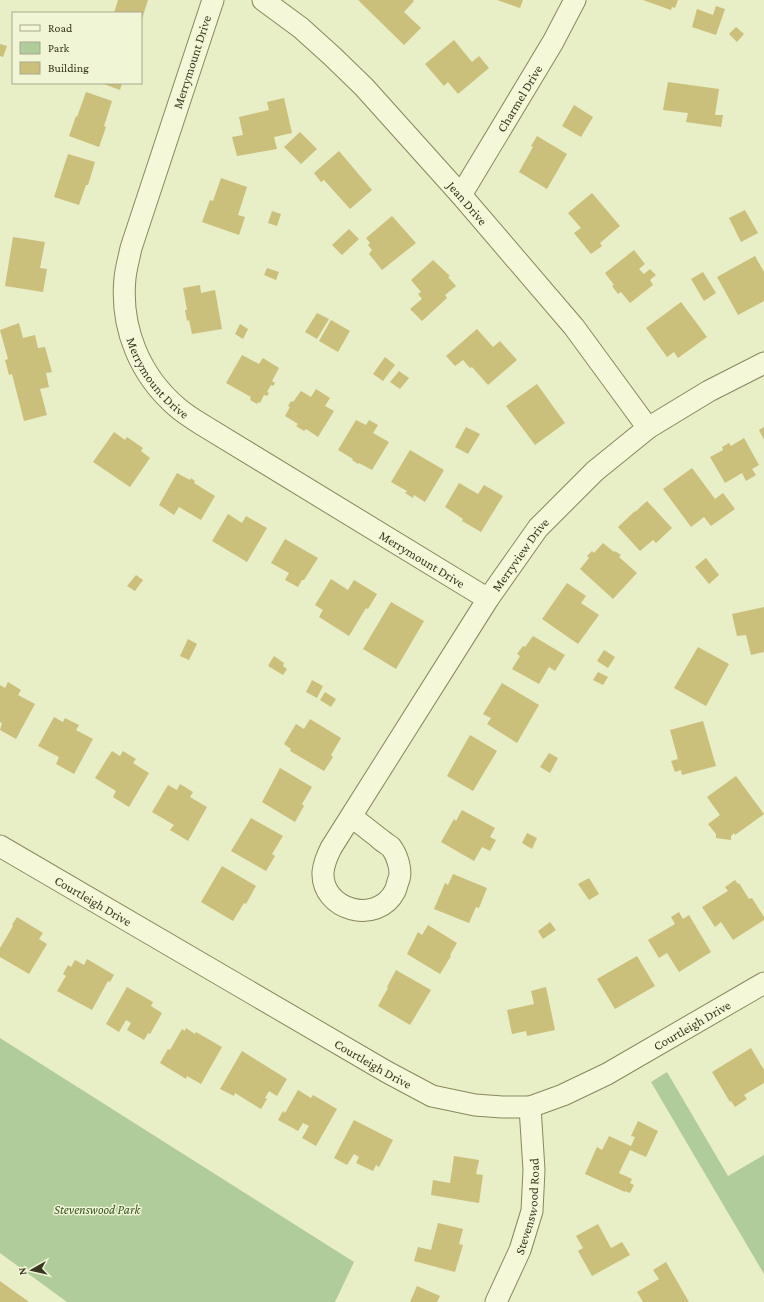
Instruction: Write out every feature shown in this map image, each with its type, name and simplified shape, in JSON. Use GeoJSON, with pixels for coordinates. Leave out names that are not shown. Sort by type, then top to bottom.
{"type":"FeatureCollection","features":[{"type":"Feature","properties":{"kind":"street","name":"Merrymount Drive"},"geometry":{"type":"LineString","coordinates":[[213,0],[130,248],[125,278],[125,306],[130,334],[140,362],[155,386],[178,409],[488,599]]}},
{"type":"Feature","properties":{"kind":"street","name":"Jean Drive"},"geometry":{"type":"LineString","coordinates":[[263,0],[301,28],[364,87],[461,195],[574,327],[648,428]]}},
{"type":"Feature","properties":{"kind":"street","name":"Charmel Drive"},"geometry":{"type":"LineString","coordinates":[[461,195],[553,42],[575,0]]}},
{"type":"Feature","properties":{"kind":"street","name":"Merryview Drive"},"geometry":{"type":"LineString","coordinates":[[352,817],[488,599],[538,528],[595,471],[648,428],[709,392],[764,363]]}},
{"type":"Feature","properties":{"kind":"street","name":"Courtleigh Drive"},"geometry":{"type":"LineString","coordinates":[[0,846],[387,1072],[432,1096],[475,1105],[502,1107],[530,1106],[563,1095],[607,1074],[764,982]]}},
{"type":"Feature","properties":{"kind":"street","name":"Stevenswood Road"},"geometry":{"type":"LineString","coordinates":[[496,1302],[520,1250],[532,1211],[534,1170],[530,1106]]}},
{"type":"Feature","properties":{"kind":"green space","name":"Stevenswood Park"},"geometry":{"type":"Polygon","coordinates":[[[0,1038],[354,1262],[335,1302],[67,1302],[0,1253],[0,1038]]]}},
{"type":"Feature","properties":{"kind":"green space"},"geometry":{"type":"Polygon","coordinates":[[[667,1072],[728,1176],[764,1155],[764,1274],[651,1082],[667,1072]]]}},
{"type":"Feature","properties":{"kind":"building"},"geometry":{"type":"Polygon","coordinates":[[[118,0],[148,0],[142,19],[142,12],[114,12],[118,0]]]}},
{"type":"Feature","properties":{"kind":"building"},"geometry":{"type":"Polygon","coordinates":[[[358,0],[413,0],[414,1],[404,12],[421,28],[404,45],[358,0]]]}},
{"type":"Feature","properties":{"kind":"building"},"geometry":{"type":"Polygon","coordinates":[[[497,0],[523,0],[520,8],[497,0]]]}},
{"type":"Feature","properties":{"kind":"building"},"geometry":{"type":"Polygon","coordinates":[[[643,0],[678,0],[675,8],[672,7],[671,10],[643,0]]]}},
{"type":"Feature","properties":{"kind":"building"},"geometry":{"type":"Polygon","coordinates":[[[716,6],[725,9],[716,35],[692,27],[697,9],[713,15],[716,6]]]}},
{"type":"Feature","properties":{"kind":"building"},"geometry":{"type":"Polygon","coordinates":[[[736,27],[744,34],[737,42],[729,34],[736,27]]]}},
{"type":"Feature","properties":{"kind":"building"},"geometry":{"type":"Polygon","coordinates":[[[454,40],[472,62],[479,56],[489,68],[458,94],[448,82],[444,86],[425,64],[454,40]]]}},
{"type":"Feature","properties":{"kind":"building"},"geometry":{"type":"Polygon","coordinates":[[[0,44],[7,46],[3,57],[0,56],[0,44]]]}},
{"type":"Feature","properties":{"kind":"building"},"geometry":{"type":"Polygon","coordinates":[[[668,82],[719,89],[715,115],[723,115],[721,127],[686,122],[688,113],[663,110],[668,82]]]}},
{"type":"Feature","properties":{"kind":"building"},"geometry":{"type":"Polygon","coordinates":[[[104,84],[122,84],[120,90],[104,84]]]}},
{"type":"Feature","properties":{"kind":"building"},"geometry":{"type":"Polygon","coordinates":[[[86,92],[112,101],[104,126],[106,127],[99,147],[69,136],[86,92]]]}},
{"type":"Feature","properties":{"kind":"building"},"geometry":{"type":"Polygon","coordinates":[[[284,98],[292,133],[274,137],[277,149],[237,156],[232,137],[243,135],[239,117],[269,110],[267,102],[284,98]]]}},
{"type":"Feature","properties":{"kind":"building"},"geometry":{"type":"Polygon","coordinates":[[[574,105],[593,117],[581,137],[562,126],[574,105]]]}},
{"type":"Feature","properties":{"kind":"building"},"geometry":{"type":"Polygon","coordinates":[[[300,132],[317,149],[301,164],[284,147],[300,132]]]}},
{"type":"Feature","properties":{"kind":"building"},"geometry":{"type":"Polygon","coordinates":[[[537,136],[567,154],[547,189],[519,172],[533,147],[531,146],[537,136]]]}},
{"type":"Feature","properties":{"kind":"building"},"geometry":{"type":"Polygon","coordinates":[[[339,151],[372,190],[350,209],[324,180],[321,182],[314,173],[339,151]]]}},
{"type":"Feature","properties":{"kind":"building"},"geometry":{"type":"Polygon","coordinates":[[[68,154],[95,162],[88,185],[86,185],[79,205],[54,197],[68,154]]]}},
{"type":"Feature","properties":{"kind":"building"},"geometry":{"type":"Polygon","coordinates":[[[221,178],[247,187],[238,215],[245,217],[239,235],[202,222],[210,200],[213,201],[221,178]]]}},
{"type":"Feature","properties":{"kind":"building"},"geometry":{"type":"Polygon","coordinates":[[[592,193],[620,226],[600,243],[602,246],[591,254],[574,233],[581,228],[568,213],[592,193]]]}},
{"type":"Feature","properties":{"kind":"building"},"geometry":{"type":"Polygon","coordinates":[[[745,210],[758,233],[741,242],[729,218],[745,210]]]}},
{"type":"Feature","properties":{"kind":"building"},"geometry":{"type":"Polygon","coordinates":[[[272,211],[281,214],[277,226],[268,223],[272,211]]]}},
{"type":"Feature","properties":{"kind":"building"},"geometry":{"type":"Polygon","coordinates":[[[392,216],[416,243],[382,270],[369,254],[372,250],[368,245],[370,243],[366,238],[392,216]]]}},
{"type":"Feature","properties":{"kind":"building"},"geometry":{"type":"Polygon","coordinates":[[[349,229],[359,239],[342,255],[332,245],[349,229]]]}},
{"type":"Feature","properties":{"kind":"building"},"geometry":{"type":"Polygon","coordinates":[[[13,237],[45,242],[40,268],[47,269],[43,292],[5,286],[13,237]]]}},
{"type":"Feature","properties":{"kind":"building"},"geometry":{"type":"Polygon","coordinates":[[[634,250],[645,264],[639,269],[644,274],[650,269],[656,275],[650,280],[653,285],[630,303],[621,292],[618,294],[612,286],[614,285],[605,273],[634,250]]]}},
{"type":"Feature","properties":{"kind":"building"},"geometry":{"type":"Polygon","coordinates":[[[755,256],[764,272],[764,301],[738,315],[717,277],[755,256]]]}},
{"type":"Feature","properties":{"kind":"building"},"geometry":{"type":"Polygon","coordinates":[[[433,260],[450,276],[448,277],[456,286],[445,295],[447,298],[422,321],[410,309],[422,299],[418,294],[421,292],[411,280],[433,260]]]}},
{"type":"Feature","properties":{"kind":"building"},"geometry":{"type":"Polygon","coordinates":[[[267,268],[279,272],[276,280],[264,275],[267,268]]]}},
{"type":"Feature","properties":{"kind":"building"},"geometry":{"type":"Polygon","coordinates":[[[703,272],[716,293],[704,301],[691,279],[703,272]]]}},
{"type":"Feature","properties":{"kind":"building"},"geometry":{"type":"Polygon","coordinates":[[[200,285],[201,293],[215,290],[222,329],[192,334],[189,320],[187,321],[185,310],[187,310],[183,288],[200,285]]]}},
{"type":"Feature","properties":{"kind":"building"},"geometry":{"type":"Polygon","coordinates":[[[681,302],[707,337],[678,358],[674,352],[667,357],[646,328],[681,302]]]}},
{"type":"Feature","properties":{"kind":"building"},"geometry":{"type":"Polygon","coordinates":[[[317,313],[329,319],[317,339],[305,332],[317,313]]]}},
{"type":"Feature","properties":{"kind":"building"},"geometry":{"type":"Polygon","coordinates":[[[331,320],[350,331],[338,352],[319,341],[331,320]]]}},
{"type":"Feature","properties":{"kind":"building"},"geometry":{"type":"Polygon","coordinates":[[[19,323],[23,338],[35,335],[38,348],[45,347],[52,372],[46,373],[49,387],[40,389],[47,415],[24,421],[12,374],[9,375],[5,360],[8,359],[0,330],[19,323]]]}},
{"type":"Feature","properties":{"kind":"building"},"geometry":{"type":"Polygon","coordinates":[[[240,324],[248,329],[243,339],[235,334],[240,324]]]}},
{"type":"Feature","properties":{"kind":"building"},"geometry":{"type":"Polygon","coordinates":[[[477,329],[493,347],[500,341],[517,360],[488,385],[472,367],[470,368],[463,360],[455,366],[446,356],[477,329]]]}},
{"type":"Feature","properties":{"kind":"building"},"geometry":{"type":"Polygon","coordinates":[[[242,355],[259,364],[263,358],[279,368],[272,381],[275,383],[273,386],[271,385],[267,392],[269,393],[267,396],[264,395],[260,403],[258,402],[257,404],[250,400],[251,397],[226,383],[242,355]]]}},
{"type":"Feature","properties":{"kind":"building"},"geometry":{"type":"Polygon","coordinates":[[[385,357],[395,365],[383,381],[373,374],[385,357]]]}},
{"type":"Feature","properties":{"kind":"building"},"geometry":{"type":"Polygon","coordinates":[[[399,371],[409,378],[400,389],[390,382],[399,371]]]}},
{"type":"Feature","properties":{"kind":"building"},"geometry":{"type":"Polygon","coordinates":[[[537,384],[565,423],[535,445],[506,406],[537,384]]]}},
{"type":"Feature","properties":{"kind":"building"},"geometry":{"type":"Polygon","coordinates":[[[316,389],[330,398],[325,406],[334,411],[318,437],[306,429],[304,431],[296,426],[298,424],[285,416],[290,407],[288,406],[291,401],[293,402],[301,391],[311,397],[316,389]]]}},
{"type":"Feature","properties":{"kind":"building"},"geometry":{"type":"Polygon","coordinates":[[[356,420],[366,425],[369,420],[378,425],[373,433],[389,442],[372,470],[359,463],[358,464],[352,460],[353,459],[338,450],[356,420]]]}},
{"type":"Feature","properties":{"kind":"building"},"geometry":{"type":"Polygon","coordinates":[[[466,427],[480,434],[468,454],[455,447],[466,427]]]}},
{"type":"Feature","properties":{"kind":"building"},"geometry":{"type":"Polygon","coordinates":[[[764,427],[764,440],[759,430],[764,427]]]}},
{"type":"Feature","properties":{"kind":"building"},"geometry":{"type":"Polygon","coordinates":[[[114,432],[125,440],[127,437],[143,448],[141,451],[150,458],[130,487],[93,462],[114,432]]]}},
{"type":"Feature","properties":{"kind":"building"},"geometry":{"type":"Polygon","coordinates":[[[744,438],[759,465],[752,469],[756,475],[746,481],[742,473],[725,483],[710,457],[723,450],[722,447],[729,443],[731,446],[744,438]]]}},
{"type":"Feature","properties":{"kind":"building"},"geometry":{"type":"Polygon","coordinates":[[[410,450],[444,470],[425,502],[414,495],[413,498],[405,493],[407,491],[391,482],[410,450]]]}},
{"type":"Feature","properties":{"kind":"building"},"geometry":{"type":"Polygon","coordinates":[[[692,468],[715,499],[723,493],[735,509],[711,526],[704,517],[691,527],[663,489],[692,468]]]}},
{"type":"Feature","properties":{"kind":"building"},"geometry":{"type":"Polygon","coordinates":[[[177,473],[190,480],[191,478],[195,481],[194,483],[215,496],[201,520],[179,507],[174,515],[159,505],[177,473]]]}},
{"type":"Feature","properties":{"kind":"building"},"geometry":{"type":"Polygon","coordinates":[[[459,483],[478,494],[484,485],[503,496],[481,532],[462,521],[463,519],[445,507],[459,483]]]}},
{"type":"Feature","properties":{"kind":"building"},"geometry":{"type":"Polygon","coordinates":[[[647,501],[672,528],[656,543],[653,540],[640,551],[618,527],[647,501]]]}},
{"type":"Feature","properties":{"kind":"building"},"geometry":{"type":"Polygon","coordinates":[[[228,514],[242,523],[246,516],[267,528],[247,562],[212,541],[228,514]]]}},
{"type":"Feature","properties":{"kind":"building"},"geometry":{"type":"Polygon","coordinates":[[[285,539],[318,558],[298,587],[285,580],[289,573],[271,563],[285,539]]]}},
{"type":"Feature","properties":{"kind":"building"},"geometry":{"type":"Polygon","coordinates":[[[603,543],[614,552],[615,551],[621,555],[619,557],[637,573],[613,599],[580,569],[589,558],[587,556],[592,551],[594,553],[603,543]]]}},
{"type":"Feature","properties":{"kind":"building"},"geometry":{"type":"Polygon","coordinates":[[[706,558],[719,575],[709,584],[695,567],[706,558]]]}},
{"type":"Feature","properties":{"kind":"building"},"geometry":{"type":"Polygon","coordinates":[[[136,575],[143,580],[135,591],[127,586],[136,575]]]}},
{"type":"Feature","properties":{"kind":"building"},"geometry":{"type":"Polygon","coordinates":[[[331,579],[348,590],[354,580],[377,594],[368,609],[366,608],[349,636],[319,617],[323,610],[315,605],[331,579]]]}},
{"type":"Feature","properties":{"kind":"building"},"geometry":{"type":"Polygon","coordinates":[[[567,583],[586,596],[581,603],[599,615],[578,644],[542,619],[567,583]]]}},
{"type":"Feature","properties":{"kind":"building"},"geometry":{"type":"Polygon","coordinates":[[[391,602],[424,621],[396,669],[363,649],[391,602]]]}},
{"type":"Feature","properties":{"kind":"building"},"geometry":{"type":"Polygon","coordinates":[[[764,607],[764,652],[751,655],[746,635],[737,636],[732,614],[764,607]]]}},
{"type":"Feature","properties":{"kind":"building"},"geometry":{"type":"Polygon","coordinates":[[[533,636],[565,655],[555,671],[549,667],[539,684],[512,669],[520,656],[517,654],[523,646],[525,647],[533,636]]]}},
{"type":"Feature","properties":{"kind":"building"},"geometry":{"type":"Polygon","coordinates":[[[188,639],[197,644],[189,660],[180,656],[188,639]]]}},
{"type":"Feature","properties":{"kind":"building"},"geometry":{"type":"Polygon","coordinates":[[[698,647],[729,664],[706,706],[674,688],[698,647]]]}},
{"type":"Feature","properties":{"kind":"building"},"geometry":{"type":"Polygon","coordinates":[[[604,650],[615,657],[608,668],[597,661],[604,650]]]}},
{"type":"Feature","properties":{"kind":"building"},"geometry":{"type":"Polygon","coordinates":[[[274,656],[284,663],[283,666],[287,669],[283,675],[268,666],[274,656]]]}},
{"type":"Feature","properties":{"kind":"building"},"geometry":{"type":"Polygon","coordinates":[[[598,672],[608,677],[603,685],[593,680],[598,672]]]}},
{"type":"Feature","properties":{"kind":"building"},"geometry":{"type":"Polygon","coordinates":[[[312,680],[323,686],[317,698],[306,692],[312,680]]]}},
{"type":"Feature","properties":{"kind":"building"},"geometry":{"type":"Polygon","coordinates":[[[8,682],[21,690],[18,695],[35,704],[16,739],[0,730],[2,723],[0,722],[0,685],[5,688],[8,682]]]}},
{"type":"Feature","properties":{"kind":"building"},"geometry":{"type":"Polygon","coordinates":[[[502,683],[539,705],[517,743],[487,724],[491,718],[483,714],[502,683]]]}},
{"type":"Feature","properties":{"kind":"building"},"geometry":{"type":"Polygon","coordinates":[[[325,692],[336,699],[331,707],[320,700],[325,692]]]}},
{"type":"Feature","properties":{"kind":"building"},"geometry":{"type":"Polygon","coordinates":[[[54,717],[63,722],[65,718],[79,725],[76,730],[93,739],[74,774],[56,764],[59,757],[38,746],[54,717]]]}},
{"type":"Feature","properties":{"kind":"building"},"geometry":{"type":"Polygon","coordinates":[[[310,719],[341,738],[331,755],[333,757],[324,771],[290,751],[291,749],[284,744],[296,724],[304,729],[310,719]]]}},
{"type":"Feature","properties":{"kind":"building"},"geometry":{"type":"Polygon","coordinates":[[[703,721],[716,766],[682,775],[681,770],[675,772],[671,761],[678,759],[670,730],[703,721]]]}},
{"type":"Feature","properties":{"kind":"building"},"geometry":{"type":"Polygon","coordinates":[[[470,735],[497,751],[473,791],[447,776],[470,735]]]}},
{"type":"Feature","properties":{"kind":"building"},"geometry":{"type":"Polygon","coordinates":[[[112,751],[120,756],[123,751],[136,759],[133,763],[149,773],[129,807],[113,797],[116,791],[95,778],[112,751]]]}},
{"type":"Feature","properties":{"kind":"building"},"geometry":{"type":"Polygon","coordinates":[[[549,753],[558,758],[550,773],[540,767],[549,753]]]}},
{"type":"Feature","properties":{"kind":"building"},"geometry":{"type":"Polygon","coordinates":[[[280,768],[312,787],[302,804],[304,806],[295,822],[262,802],[280,768]]]}},
{"type":"Feature","properties":{"kind":"building"},"geometry":{"type":"Polygon","coordinates":[[[736,776],[764,814],[735,835],[734,833],[731,836],[731,840],[716,838],[716,834],[708,824],[720,815],[707,797],[736,776]]]}},
{"type":"Feature","properties":{"kind":"building"},"geometry":{"type":"Polygon","coordinates":[[[180,784],[193,792],[190,797],[207,807],[188,841],[170,830],[174,825],[152,812],[168,785],[177,790],[180,784]]]}},
{"type":"Feature","properties":{"kind":"building"},"geometry":{"type":"Polygon","coordinates":[[[462,810],[495,828],[490,837],[496,840],[490,851],[482,847],[474,861],[441,842],[454,819],[456,821],[462,810]]]}},
{"type":"Feature","properties":{"kind":"building"},"geometry":{"type":"Polygon","coordinates":[[[251,818],[283,836],[272,854],[275,856],[266,871],[231,851],[251,818]]]}},
{"type":"Feature","properties":{"kind":"building"},"geometry":{"type":"Polygon","coordinates":[[[527,833],[537,838],[532,849],[522,843],[527,833]]]}},
{"type":"Feature","properties":{"kind":"building"},"geometry":{"type":"Polygon","coordinates":[[[222,866],[256,886],[246,904],[244,903],[233,921],[201,902],[222,866]]]}},
{"type":"Feature","properties":{"kind":"building"},"geometry":{"type":"Polygon","coordinates":[[[453,874],[487,888],[479,908],[476,907],[469,923],[434,909],[445,883],[448,885],[453,874]]]}},
{"type":"Feature","properties":{"kind":"building"},"geometry":{"type":"Polygon","coordinates":[[[589,878],[599,894],[589,900],[578,884],[589,878]]]}},
{"type":"Feature","properties":{"kind":"building"},"geometry":{"type":"Polygon","coordinates":[[[735,880],[738,884],[739,883],[749,899],[752,898],[764,917],[764,920],[733,940],[721,922],[715,927],[702,907],[728,891],[725,887],[735,880]]]}},
{"type":"Feature","properties":{"kind":"building"},"geometry":{"type":"Polygon","coordinates":[[[679,912],[683,919],[689,915],[711,952],[679,972],[667,953],[659,958],[648,940],[675,924],[671,917],[679,912]]]}},
{"type":"Feature","properties":{"kind":"building"},"geometry":{"type":"Polygon","coordinates":[[[17,917],[43,933],[39,939],[47,944],[29,974],[0,957],[0,948],[17,917]]]}},
{"type":"Feature","properties":{"kind":"building"},"geometry":{"type":"Polygon","coordinates":[[[550,922],[556,930],[543,939],[538,931],[550,922]]]}},
{"type":"Feature","properties":{"kind":"building"},"geometry":{"type":"Polygon","coordinates":[[[428,925],[457,943],[440,974],[407,954],[418,932],[422,935],[428,925]]]}},
{"type":"Feature","properties":{"kind":"building"},"geometry":{"type":"Polygon","coordinates":[[[637,956],[655,986],[615,1009],[597,979],[637,956]]]}},
{"type":"Feature","properties":{"kind":"building"},"geometry":{"type":"Polygon","coordinates":[[[87,959],[114,975],[110,982],[108,981],[92,1010],[57,991],[66,976],[63,974],[68,965],[71,967],[75,960],[84,965],[87,959]]]}},
{"type":"Feature","properties":{"kind":"building"},"geometry":{"type":"Polygon","coordinates":[[[396,970],[431,990],[410,1025],[378,1006],[396,970]]]}},
{"type":"Feature","properties":{"kind":"building"},"geometry":{"type":"Polygon","coordinates":[[[127,987],[153,1002],[151,1006],[162,1013],[150,1034],[148,1033],[144,1040],[127,1030],[131,1023],[126,1020],[119,1032],[106,1024],[127,987]]]}},
{"type":"Feature","properties":{"kind":"building"},"geometry":{"type":"Polygon","coordinates":[[[546,987],[555,1030],[527,1036],[526,1031],[512,1034],[507,1010],[534,1004],[531,991],[546,987]]]}},
{"type":"Feature","properties":{"kind":"building"},"geometry":{"type":"Polygon","coordinates":[[[186,1028],[222,1047],[201,1084],[187,1076],[186,1079],[160,1063],[168,1049],[170,1050],[182,1029],[185,1031],[186,1028]]]}},
{"type":"Feature","properties":{"kind":"building"},"geometry":{"type":"Polygon","coordinates":[[[751,1048],[764,1070],[764,1083],[744,1095],[747,1099],[735,1107],[731,1101],[730,1102],[712,1072],[751,1048]]]}},
{"type":"Feature","properties":{"kind":"building"},"geometry":{"type":"Polygon","coordinates":[[[242,1051],[287,1079],[277,1096],[269,1091],[265,1098],[267,1099],[261,1109],[235,1093],[234,1096],[220,1089],[242,1051]]]}},
{"type":"Feature","properties":{"kind":"building"},"geometry":{"type":"Polygon","coordinates":[[[298,1090],[311,1098],[313,1095],[337,1109],[316,1146],[302,1138],[309,1126],[303,1123],[298,1131],[278,1120],[283,1111],[285,1113],[298,1090]]]}},
{"type":"Feature","properties":{"kind":"building"},"geometry":{"type":"Polygon","coordinates":[[[354,1120],[393,1140],[379,1167],[376,1165],[373,1171],[356,1163],[359,1157],[354,1154],[347,1165],[334,1158],[354,1120]]]}},
{"type":"Feature","properties":{"kind":"building"},"geometry":{"type":"Polygon","coordinates":[[[638,1121],[658,1131],[646,1157],[630,1150],[619,1173],[632,1179],[630,1183],[634,1185],[630,1193],[585,1174],[597,1147],[602,1150],[609,1136],[631,1146],[635,1137],[631,1136],[638,1121]]]}},
{"type":"Feature","properties":{"kind":"building"},"geometry":{"type":"Polygon","coordinates":[[[454,1156],[479,1160],[476,1174],[483,1175],[479,1203],[431,1195],[433,1180],[450,1183],[454,1156]]]}},
{"type":"Feature","properties":{"kind":"building"},"geometry":{"type":"Polygon","coordinates":[[[438,1223],[463,1229],[459,1244],[463,1245],[455,1272],[414,1261],[418,1247],[431,1250],[438,1223]]]}},
{"type":"Feature","properties":{"kind":"building"},"geometry":{"type":"Polygon","coordinates":[[[598,1224],[611,1248],[622,1242],[630,1255],[592,1276],[578,1251],[583,1248],[576,1236],[598,1224]]]}},
{"type":"Feature","properties":{"kind":"building"},"geometry":{"type":"Polygon","coordinates":[[[666,1262],[689,1302],[643,1302],[637,1292],[659,1279],[653,1270],[666,1262]]]}},
{"type":"Feature","properties":{"kind":"building"},"geometry":{"type":"Polygon","coordinates":[[[0,1281],[29,1302],[0,1302],[0,1281]]]}},
{"type":"Feature","properties":{"kind":"building"},"geometry":{"type":"Polygon","coordinates":[[[417,1286],[440,1296],[437,1302],[410,1302],[417,1286]]]}}]}
